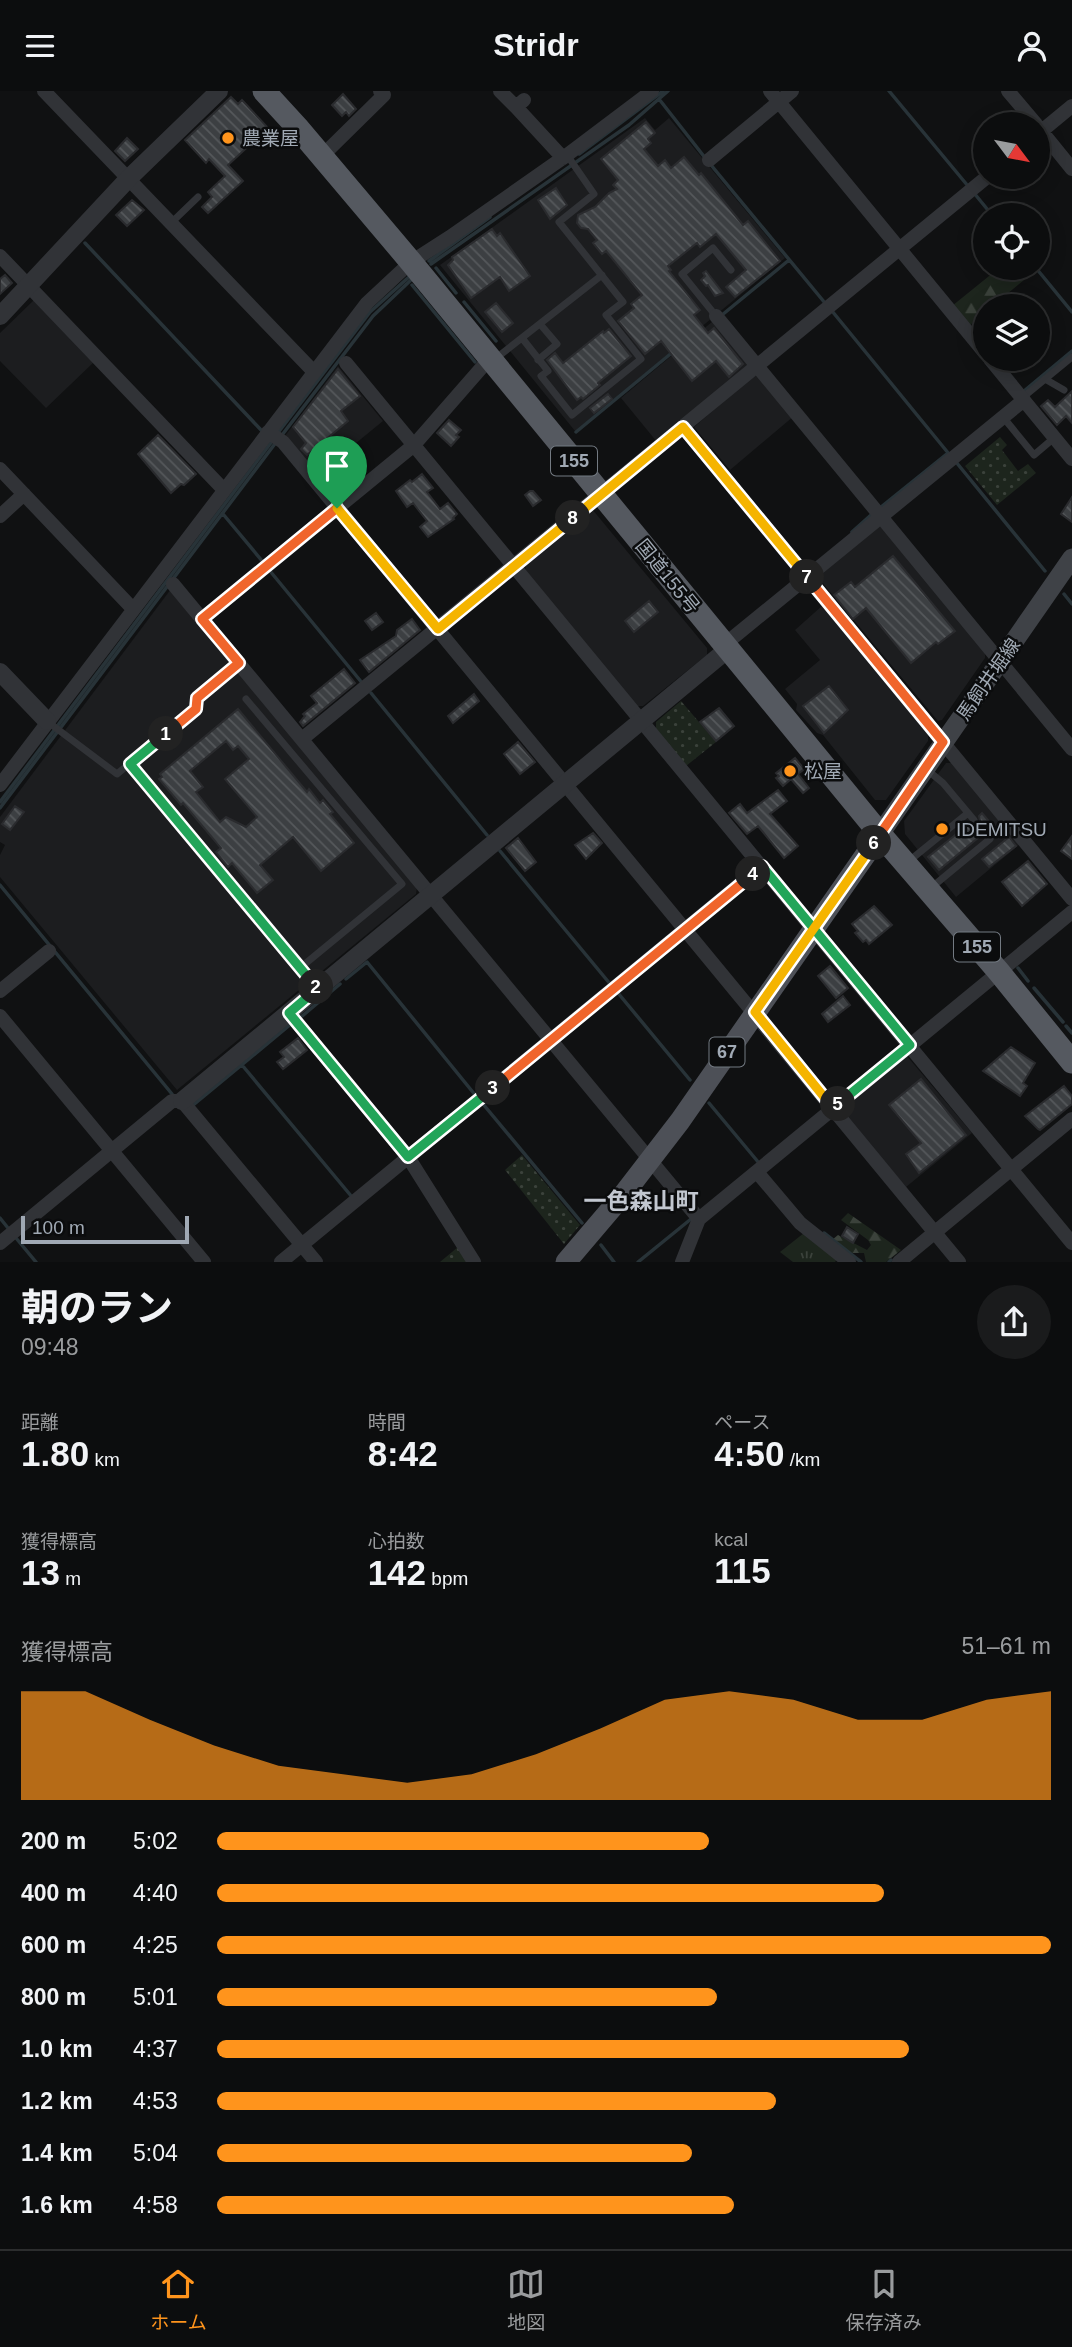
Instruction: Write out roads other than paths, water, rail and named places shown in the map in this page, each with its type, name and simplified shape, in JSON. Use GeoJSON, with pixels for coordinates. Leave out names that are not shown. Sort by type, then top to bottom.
{"type":"FeatureCollection","features":[{"type":"Feature","properties":{"kind":"highway","name":"国道155号"},"geometry":{"type":"LineString","coordinates":[[264,91],[411,262],[880,834],[999,972],[1072,1062]]}},
{"type":"Feature","properties":{"kind":"main road","name":"馬飼井堀線"},"geometry":{"type":"LineString","coordinates":[[880,834],[1072,558]]}},
{"type":"Feature","properties":{"kind":"main road","name":"67"},"geometry":{"type":"LineString","coordinates":[[566,1262],[650,1160],[880,834]]}},
{"type":"Feature","properties":{"kind":"street"},"geometry":{"type":"LineString","coordinates":[[44,91],[314,372]]}},
{"type":"Feature","properties":{"kind":"street"},"geometry":{"type":"LineString","coordinates":[[0,316],[128,179],[219,91]]}},
{"type":"Feature","properties":{"kind":"street"},"geometry":{"type":"LineString","coordinates":[[322,156],[384,95],[380,91]]}},
{"type":"Feature","properties":{"kind":"street"},"geometry":{"type":"LineString","coordinates":[[500,91],[522,97],[566,156]]}},
{"type":"Feature","properties":{"kind":"street"},"geometry":{"type":"LineString","coordinates":[[0,785],[224,490],[274,436],[314,372],[367,303],[411,262],[566,156],[652,91]]}},
{"type":"Feature","properties":{"kind":"street"},"geometry":{"type":"LineString","coordinates":[[709,160],[774,97],[793,91]]}},
{"type":"Feature","properties":{"kind":"street"},"geometry":{"type":"LineString","coordinates":[[1008,91],[1025,112]]}},
{"type":"Feature","properties":{"kind":"street"},"geometry":{"type":"LineString","coordinates":[[774,97],[973,338]]}},
{"type":"Feature","properties":{"kind":"street"},"geometry":{"type":"LineString","coordinates":[[1050,121],[1072,106]]}},
{"type":"Feature","properties":{"kind":"street"},"geometry":{"type":"LineString","coordinates":[[1050,143],[1072,169]]}},
{"type":"Feature","properties":{"kind":"street"},"geometry":{"type":"LineString","coordinates":[[302,739],[973,188]]}},
{"type":"Feature","properties":{"kind":"street"},"geometry":{"type":"LineString","coordinates":[[0,256],[224,490]]}},
{"type":"Feature","properties":{"kind":"street"},"geometry":{"type":"LineString","coordinates":[[716,316],[1072,749]]}},
{"type":"Feature","properties":{"kind":"street"},"geometry":{"type":"LineString","coordinates":[[202,619],[414,445],[491,360]]}},
{"type":"Feature","properties":{"kind":"street"},"geometry":{"type":"LineString","coordinates":[[346,363],[1072,1243]]}},
{"type":"Feature","properties":{"kind":"street"},"geometry":{"type":"LineString","coordinates":[[1000,371],[1072,459]]}},
{"type":"Feature","properties":{"kind":"street"},"geometry":{"type":"LineString","coordinates":[[0,1243],[172,1101],[182,1101],[289,1013],[1023,399]]}},
{"type":"Feature","properties":{"kind":"street"},"geometry":{"type":"LineString","coordinates":[[683,427],[1072,899]]}},
{"type":"Feature","properties":{"kind":"street"},"geometry":{"type":"LineString","coordinates":[[274,436],[566,783],[959,1262]]}},
{"type":"Feature","properties":{"kind":"street"},"geometry":{"type":"LineString","coordinates":[[0,469],[133,609]]}},
{"type":"Feature","properties":{"kind":"street"},"geometry":{"type":"LineString","coordinates":[[0,516],[24,494]]}},
{"type":"Feature","properties":{"kind":"street"},"geometry":{"type":"LineString","coordinates":[[173,585],[699,1219]]}},
{"type":"Feature","properties":{"kind":"street"},"geometry":{"type":"LineString","coordinates":[[0,672],[49,722]]}},
{"type":"Feature","properties":{"kind":"street"},"geometry":{"type":"LineString","coordinates":[[281,1262],[762,866]]}},
{"type":"Feature","properties":{"kind":"street"},"geometry":{"type":"LineString","coordinates":[[682,1262],[699,1219],[1072,912]]}},
{"type":"Feature","properties":{"kind":"street"},"geometry":{"type":"LineString","coordinates":[[0,991],[48,951]]}},
{"type":"Feature","properties":{"kind":"street"},"geometry":{"type":"LineString","coordinates":[[289,1013],[408,1157],[474,1262]]}},
{"type":"Feature","properties":{"kind":"street"},"geometry":{"type":"LineString","coordinates":[[0,1016],[204,1262]]}},
{"type":"Feature","properties":{"kind":"street"},"geometry":{"type":"LineString","coordinates":[[182,1101],[316,1262]]}},
{"type":"Feature","properties":{"kind":"street"},"geometry":{"type":"LineString","coordinates":[[899,1262],[1072,1119]]}},
{"type":"Feature","properties":{"kind":"street"},"geometry":{"type":"LineString","coordinates":[[757,1172],[800,1223],[849,1262]]}},
{"type":"Feature","properties":{"kind":"lane"},"geometry":{"type":"LineString","coordinates":[[522,338],[548,371],[541,376],[572,415],[641,359],[606,315],[623,302],[559,222],[594,194],[566,156]]}},
{"type":"Feature","properties":{"kind":"lane"},"geometry":{"type":"LineString","coordinates":[[171,223],[198,197]]}},
{"type":"Feature","properties":{"kind":"lane"},"geometry":{"type":"LineString","coordinates":[[716,316],[682,274],[713,248],[731,270]]}},
{"type":"Feature","properties":{"kind":"lane"},"geometry":{"type":"LineString","coordinates":[[491,360],[602,275]]}},
{"type":"Feature","properties":{"kind":"lane"},"geometry":{"type":"LineString","coordinates":[[538,360],[557,344],[540,324]]}},
{"type":"Feature","properties":{"kind":"lane"},"geometry":{"type":"LineString","coordinates":[[1023,399],[1072,357]]}},
{"type":"Feature","properties":{"kind":"lane"},"geometry":{"type":"LineString","coordinates":[[1045,379],[1064,390]]}},
{"type":"Feature","properties":{"kind":"lane"},"geometry":{"type":"LineString","coordinates":[[1003,417],[1034,455],[1055,438]]}},
{"type":"Feature","properties":{"kind":"lane"},"geometry":{"type":"LineString","coordinates":[[49,722],[117,774],[196,709],[197,698],[239,663]]}},
{"type":"Feature","properties":{"kind":"lane"},"geometry":{"type":"LineString","coordinates":[[246,699],[402,884],[300,968]]}},
{"type":"Feature","properties":{"kind":"lane"},"geometry":{"type":"LineString","coordinates":[[130,764],[317,989]]}},
{"type":"Feature","properties":{"kind":"lane"},"geometry":{"type":"LineString","coordinates":[[925,768],[943,783],[974,820]]}},
{"type":"Feature","properties":{"kind":"lane"},"geometry":{"type":"LineString","coordinates":[[906,865],[968,813]]}},
{"type":"Feature","properties":{"kind":"lane"},"geometry":{"type":"LineString","coordinates":[[928,890],[990,839],[984,833]]}},
{"type":"Feature","properties":{"kind":"waterway"},"geometry":{"type":"LineString","coordinates":[[579,154],[663,91]]}},
{"type":"Feature","properties":{"kind":"waterway"},"geometry":{"type":"LineString","coordinates":[[431,264],[629,125],[668,91]]}},
{"type":"Feature","properties":{"kind":"waterway"},"geometry":{"type":"LineString","coordinates":[[889,91],[968,186]]}},
{"type":"Feature","properties":{"kind":"waterway"},"geometry":{"type":"LineString","coordinates":[[659,99],[706,159]]}},
{"type":"Feature","properties":{"kind":"waterway"},"geometry":{"type":"LineString","coordinates":[[711,165],[825,303]]}},
{"type":"Feature","properties":{"kind":"waterway"},"geometry":{"type":"LineString","coordinates":[[974,193],[982,203]]}},
{"type":"Feature","properties":{"kind":"waterway"},"geometry":{"type":"LineString","coordinates":[[429,261],[490,217]]}},
{"type":"Feature","properties":{"kind":"waterway"},"geometry":{"type":"LineString","coordinates":[[85,243],[262,431]]}},
{"type":"Feature","properties":{"kind":"waterway"},"geometry":{"type":"LineString","coordinates":[[722,315],[789,260]]}},
{"type":"Feature","properties":{"kind":"waterway"},"geometry":{"type":"LineString","coordinates":[[436,268],[456,293]]}},
{"type":"Feature","properties":{"kind":"waterway"},"geometry":{"type":"LineString","coordinates":[[277,434],[370,312],[410,276]]}},
{"type":"Feature","properties":{"kind":"waterway"},"geometry":{"type":"LineString","coordinates":[[282,435],[373,316],[412,279]]}},
{"type":"Feature","properties":{"kind":"waterway"},"geometry":{"type":"LineString","coordinates":[[1046,280],[1072,312]]}},
{"type":"Feature","properties":{"kind":"waterway"},"geometry":{"type":"LineString","coordinates":[[412,285],[475,362]]}},
{"type":"Feature","properties":{"kind":"waterway"},"geometry":{"type":"LineString","coordinates":[[464,302],[496,341]]}},
{"type":"Feature","properties":{"kind":"waterway"},"geometry":{"type":"LineString","coordinates":[[832,311],[949,454]]}},
{"type":"Feature","properties":{"kind":"waterway"},"geometry":{"type":"LineString","coordinates":[[576,432],[674,351]]}},
{"type":"Feature","properties":{"kind":"waterway"},"geometry":{"type":"LineString","coordinates":[[1024,391],[1072,351]]}},
{"type":"Feature","properties":{"kind":"waterway"},"geometry":{"type":"LineString","coordinates":[[0,802],[273,440]]}},
{"type":"Feature","properties":{"kind":"waterway"},"geometry":{"type":"LineString","coordinates":[[0,808],[277,441]]}},
{"type":"Feature","properties":{"kind":"waterway"},"geometry":{"type":"LineString","coordinates":[[881,507],[948,453]]}},
{"type":"Feature","properties":{"kind":"waterway"},"geometry":{"type":"LineString","coordinates":[[956,462],[1045,571]]}},
{"type":"Feature","properties":{"kind":"waterway"},"geometry":{"type":"LineString","coordinates":[[223,514],[263,562]]}},
{"type":"Feature","properties":{"kind":"waterway"},"geometry":{"type":"LineString","coordinates":[[852,532],[871,515]]}},
{"type":"Feature","properties":{"kind":"waterway"},"geometry":{"type":"LineString","coordinates":[[270,571],[363,684]]}},
{"type":"Feature","properties":{"kind":"waterway"},"geometry":{"type":"LineString","coordinates":[[1064,594],[1072,604]]}},
{"type":"Feature","properties":{"kind":"waterway"},"geometry":{"type":"LineString","coordinates":[[371,693],[487,835]]}},
{"type":"Feature","properties":{"kind":"waterway"},"geometry":{"type":"LineString","coordinates":[[500,851],[611,985]]}},
{"type":"Feature","properties":{"kind":"waterway"},"geometry":{"type":"LineString","coordinates":[[0,885],[172,1094]]}},
{"type":"Feature","properties":{"kind":"waterway"},"geometry":{"type":"LineString","coordinates":[[346,979],[367,962],[476,1096]]}},
{"type":"Feature","properties":{"kind":"waterway"},"geometry":{"type":"LineString","coordinates":[[1018,968],[1028,981]]}},
{"type":"Feature","properties":{"kind":"waterway"},"geometry":{"type":"LineString","coordinates":[[301,1017],[340,984]]}},
{"type":"Feature","properties":{"kind":"waterway"},"geometry":{"type":"LineString","coordinates":[[1034,988],[1063,1022]]}},
{"type":"Feature","properties":{"kind":"waterway"},"geometry":{"type":"LineString","coordinates":[[618,993],[690,1080]]}},
{"type":"Feature","properties":{"kind":"waterway"},"geometry":{"type":"LineString","coordinates":[[192,1106],[291,1024]]}},
{"type":"Feature","properties":{"kind":"waterway"},"geometry":{"type":"LineString","coordinates":[[1066,1026],[1072,1033]]}},
{"type":"Feature","properties":{"kind":"waterway"},"geometry":{"type":"LineString","coordinates":[[242,1065],[352,1197]]}},
{"type":"Feature","properties":{"kind":"waterway"},"geometry":{"type":"LineString","coordinates":[[709,1103],[759,1163]]}},
{"type":"Feature","properties":{"kind":"waterway"},"geometry":{"type":"LineString","coordinates":[[483,1104],[582,1223]]}},
{"type":"Feature","properties":{"kind":"waterway"},"geometry":{"type":"LineString","coordinates":[[0,1218],[8,1228]]}},
{"type":"Feature","properties":{"kind":"waterway"},"geometry":{"type":"LineString","coordinates":[[638,1262],[691,1219]]}},
{"type":"Feature","properties":{"kind":"waterway"},"geometry":{"type":"LineString","coordinates":[[824,1233],[861,1262]]}},
{"type":"Feature","properties":{"kind":"waterway"},"geometry":{"type":"LineString","coordinates":[[16,1238],[36,1262]]}},
{"type":"Feature","properties":{"kind":"waterway"},"geometry":{"type":"LineString","coordinates":[[601,1245],[614,1262]]}},
{"type":"Feature","properties":{"kind":"place","name":"農業屋"},"geometry":{"type":"Point","coordinates":[228,138]}},
{"type":"Feature","properties":{"kind":"place","name":"松屋"},"geometry":{"type":"Point","coordinates":[790,771]}},
{"type":"Feature","properties":{"kind":"place","name":"IDEMITSU"},"geometry":{"type":"Point","coordinates":[942,829]}},
{"type":"Feature","properties":{"kind":"district","name":"一色森山町"},"geometry":{"type":"Point","coordinates":[641,1201]}}]}
